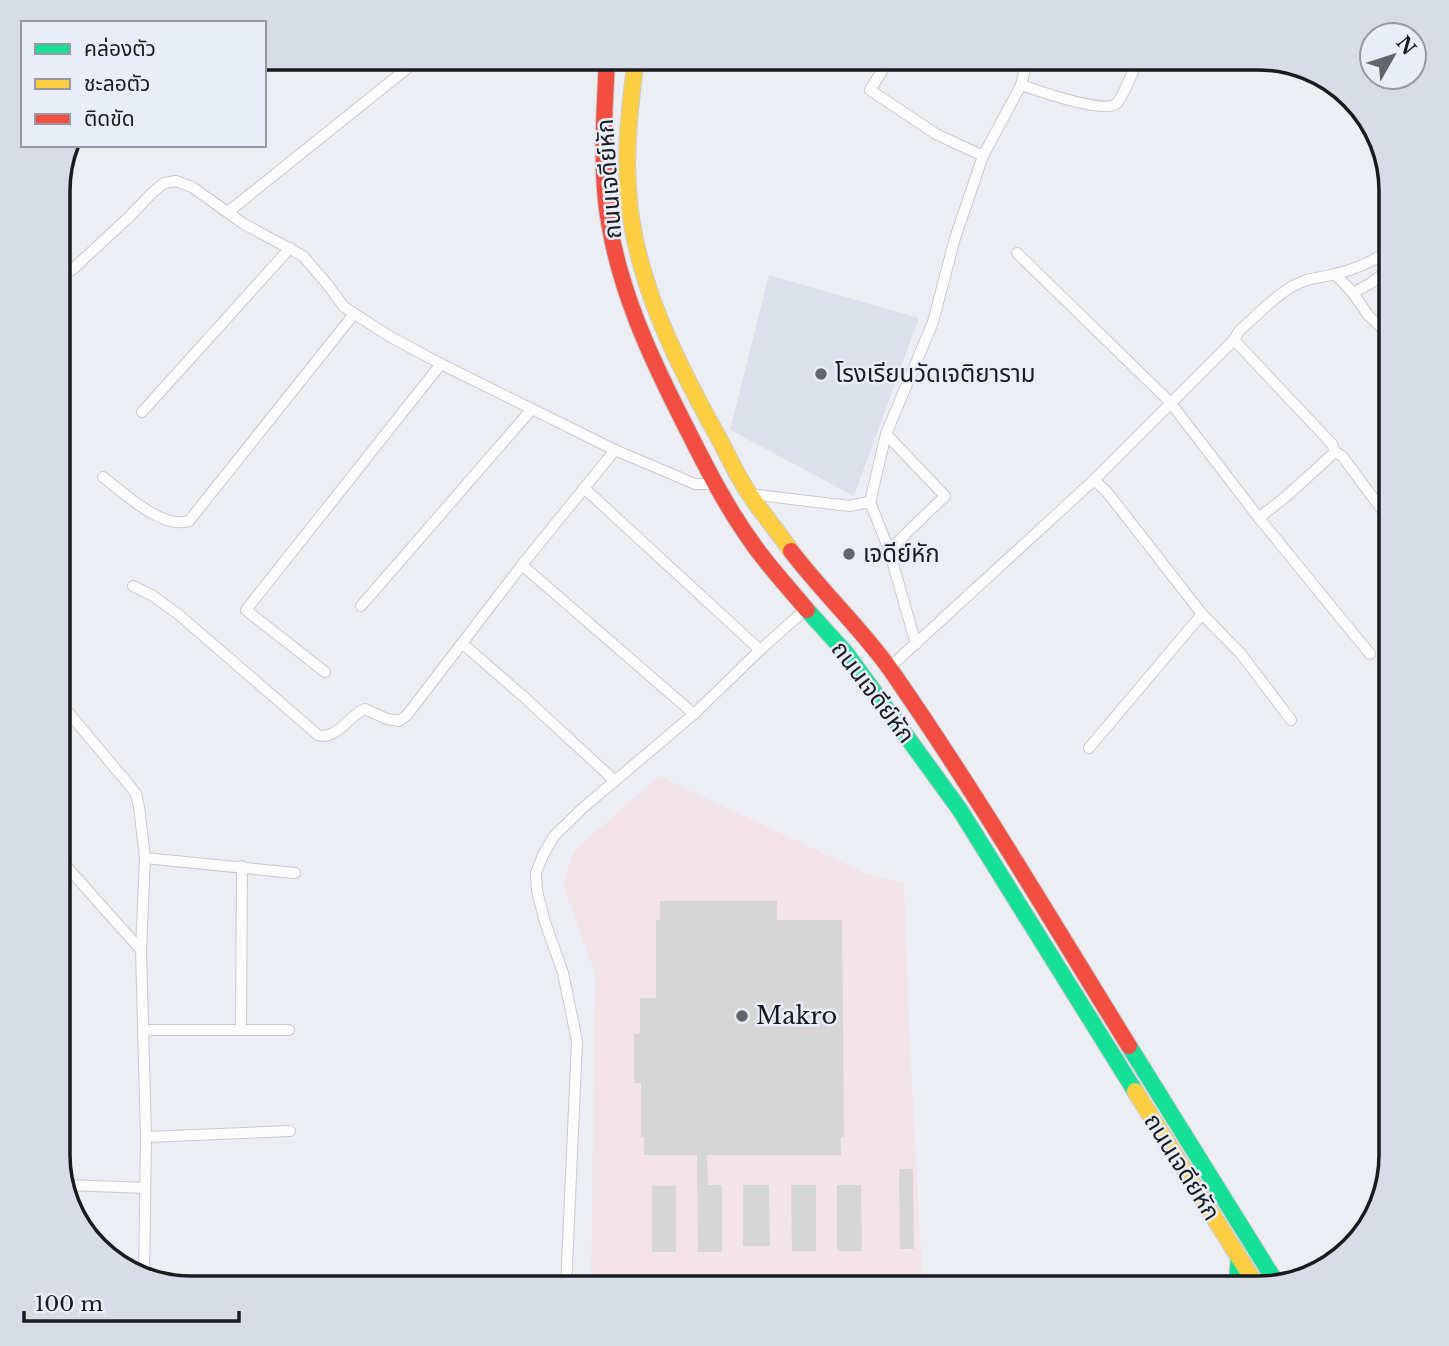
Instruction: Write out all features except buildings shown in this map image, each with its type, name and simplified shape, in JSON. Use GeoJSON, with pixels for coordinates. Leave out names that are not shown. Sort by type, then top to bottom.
{"type":"FeatureCollection","features":[{"type":"Feature","properties":{"kind":"main road","name":"ถนนเจดีย์หัก"},"geometry":{"type":"LineString","coordinates":[[606,70],[603,142],[606,201],[615,254],[626,292],[654,362],[715,484],[752,544],[854,663],[960,810],[1250,1276]]}},
{"type":"Feature","properties":{"kind":"main road","name":"ถนนเจดีย์หัก"},"geometry":{"type":"LineString","coordinates":[[634,70],[628,122],[627,164],[629,203],[638,250],[652,300],[711,427],[749,494],[807,572],[860,630],[890,668],[976,799],[1273,1275]]}},
{"type":"Feature","properties":{"kind":"main road"},"geometry":{"type":"LineString","coordinates":[[1237,1276],[1239,1258]]}},
{"type":"Feature","properties":{"kind":"street"},"geometry":{"type":"LineString","coordinates":[[228,212],[405,70]]}},
{"type":"Feature","properties":{"kind":"street"},"geometry":{"type":"LineString","coordinates":[[882,70],[870,90],[936,134],[983,156]]}},
{"type":"Feature","properties":{"kind":"street"},"geometry":{"type":"LineString","coordinates":[[916,644],[889,550],[870,502],[886,434],[933,322],[955,238],[983,156],[1021,85],[1025,70]]}},
{"type":"Feature","properties":{"kind":"street"},"geometry":{"type":"LineString","coordinates":[[1021,85],[1080,103],[1111,107],[1117,103],[1133,70]]}},
{"type":"Feature","properties":{"kind":"street"},"geometry":{"type":"LineString","coordinates":[[70,271],[150,194],[164,183],[176,181],[192,187],[277,244],[290,248],[310,263],[344,307],[389,336],[531,410],[615,450],[695,484],[715,484]]}},
{"type":"Feature","properties":{"kind":"street"},"geometry":{"type":"LineString","coordinates":[[142,412],[290,248]]}},
{"type":"Feature","properties":{"kind":"street"},"geometry":{"type":"LineString","coordinates":[[1017,253],[1170,402],[1259,518],[1370,654]]}},
{"type":"Feature","properties":{"kind":"street"},"geometry":{"type":"LineString","coordinates":[[890,668],[1094,480],[1234,340],[1239,331],[1288,289],[1306,280],[1335,274],[1379,258]]}},
{"type":"Feature","properties":{"kind":"street"},"geometry":{"type":"LineString","coordinates":[[70,267],[74,268]]}},
{"type":"Feature","properties":{"kind":"street"},"geometry":{"type":"LineString","coordinates":[[1335,274],[1379,326]]}},
{"type":"Feature","properties":{"kind":"street"},"geometry":{"type":"LineString","coordinates":[[1353,293],[1379,277]]}},
{"type":"Feature","properties":{"kind":"street"},"geometry":{"type":"LineString","coordinates":[[103,477],[155,516],[181,524],[189,521],[354,314]]}},
{"type":"Feature","properties":{"kind":"street"},"geometry":{"type":"LineString","coordinates":[[1234,340],[1332,444],[1335,452],[1342,456],[1379,506]]}},
{"type":"Feature","properties":{"kind":"street"},"geometry":{"type":"LineString","coordinates":[[325,672],[246,610],[441,364]]}},
{"type":"Feature","properties":{"kind":"street"},"geometry":{"type":"LineString","coordinates":[[361,606],[531,410]]}},
{"type":"Feature","properties":{"kind":"street"},"geometry":{"type":"LineString","coordinates":[[886,434],[945,496],[889,550]]}},
{"type":"Feature","properties":{"kind":"street"},"geometry":{"type":"LineString","coordinates":[[133,586],[178,614],[318,735],[323,737],[333,734],[365,709],[387,719],[400,721],[615,450]]}},
{"type":"Feature","properties":{"kind":"street"},"geometry":{"type":"LineString","coordinates":[[1259,518],[1335,452]]}},
{"type":"Feature","properties":{"kind":"street"},"geometry":{"type":"LineString","coordinates":[[1094,480],[1107,492],[1202,614],[1241,654],[1291,720]]}},
{"type":"Feature","properties":{"kind":"street"},"geometry":{"type":"LineString","coordinates":[[584,488],[760,650]]}},
{"type":"Feature","properties":{"kind":"street"},"geometry":{"type":"LineString","coordinates":[[749,494],[849,506],[870,502]]}},
{"type":"Feature","properties":{"kind":"street"},"geometry":{"type":"LineString","coordinates":[[522,565],[694,715]]}},
{"type":"Feature","properties":{"kind":"street"},"geometry":{"type":"LineString","coordinates":[[567,1276],[577,1041],[563,973],[537,891],[536,873],[554,836],[584,807],[694,715],[806,609]]}},
{"type":"Feature","properties":{"kind":"street"},"geometry":{"type":"LineString","coordinates":[[1089,748],[1202,614]]}},
{"type":"Feature","properties":{"kind":"street"},"geometry":{"type":"LineString","coordinates":[[462,643],[615,781]]}},
{"type":"Feature","properties":{"kind":"street"},"geometry":{"type":"LineString","coordinates":[[70,714],[136,794],[139,807],[145,858],[141,950],[146,1137],[144,1267]]}},
{"type":"Feature","properties":{"kind":"street"},"geometry":{"type":"LineString","coordinates":[[145,858],[295,873]]}},
{"type":"Feature","properties":{"kind":"street"},"geometry":{"type":"LineString","coordinates":[[241,1030],[242,866]]}},
{"type":"Feature","properties":{"kind":"street"},"geometry":{"type":"LineString","coordinates":[[70,874],[141,950]]}},
{"type":"Feature","properties":{"kind":"street"},"geometry":{"type":"LineString","coordinates":[[144,1030],[289,1030]]}},
{"type":"Feature","properties":{"kind":"street"},"geometry":{"type":"LineString","coordinates":[[146,1137],[290,1130]]}},
{"type":"Feature","properties":{"kind":"street"},"geometry":{"type":"LineString","coordinates":[[74,1185],[145,1188]]}},
{"type":"Feature","properties":{"kind":"shaded area","name":"โรงเรียนวัดเจติยาราม"},"geometry":{"type":"Polygon","coordinates":[[[769,275],[919,318],[854,496],[730,430],[769,275]]]}},
{"type":"Feature","properties":{"kind":"shaded area"},"geometry":{"type":"Polygon","coordinates":[[[659,776],[869,875],[904,883],[922,1276],[591,1276],[595,974],[563,885],[574,851],[659,776]]]}},
{"type":"Feature","properties":{"kind":"traffic: fast"},"geometry":{"type":"LineString","coordinates":[[807,610],[846,653],[960,810],[1135,1091]]}},
{"type":"Feature","properties":{"kind":"traffic: fast"},"geometry":{"type":"LineString","coordinates":[[1129,1046],[1271,1275]]}},
{"type":"Feature","properties":{"kind":"traffic: fast"},"geometry":{"type":"LineString","coordinates":[[1237,1276],[1239,1258]]}},
{"type":"Feature","properties":{"kind":"traffic: slow"},"geometry":{"type":"LineString","coordinates":[[635,70],[628,130],[629,201],[633,232],[650,293],[688,380],[737,473],[791,551]]}},
{"type":"Feature","properties":{"kind":"traffic: slow"},"geometry":{"type":"LineString","coordinates":[[1135,1091],[1251,1276]]}},
{"type":"Feature","properties":{"kind":"traffic: jam"},"geometry":{"type":"LineString","coordinates":[[607,70],[604,147],[606,201],[617,261],[636,319],[673,402],[726,502],[759,553],[807,610]]}},
{"type":"Feature","properties":{"kind":"traffic: jam"},"geometry":{"type":"LineString","coordinates":[[791,551],[890,669],[1012,856],[1129,1046]]}},
{"type":"Feature","properties":{"kind":"place","name":"โรงเรียนวัดเจติยาราม"},"geometry":{"type":"Point","coordinates":[821,374]}},
{"type":"Feature","properties":{"kind":"place","name":"เจดีย์หัก"},"geometry":{"type":"Point","coordinates":[849,554]}},
{"type":"Feature","properties":{"kind":"place","name":"Makro"},"geometry":{"type":"Point","coordinates":[742,1016]}}]}
